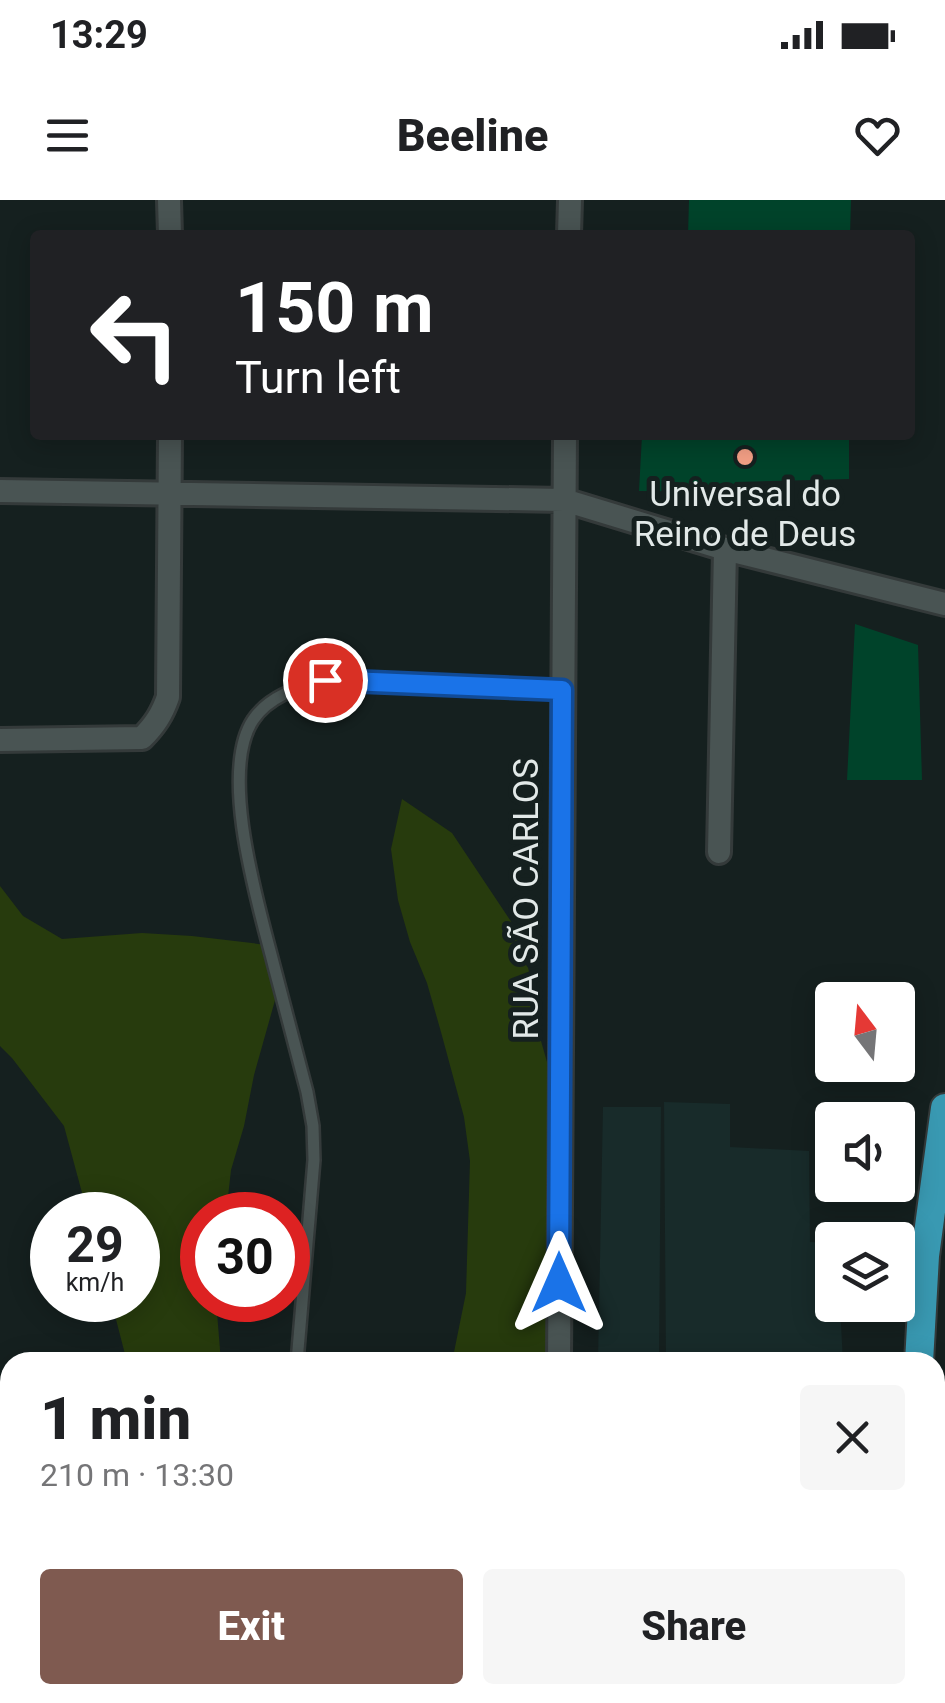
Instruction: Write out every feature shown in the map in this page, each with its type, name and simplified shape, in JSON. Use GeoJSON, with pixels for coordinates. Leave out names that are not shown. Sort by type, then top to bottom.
{"type":"FeatureCollection","features":[{"type":"Feature","properties":{"kind":"main road"},"geometry":{"type":"LineString","coordinates":[[919,1350],[925,1256],[945,1108]]}},
{"type":"Feature","properties":{"kind":"main road"},"geometry":{"type":"LineString","coordinates":[[919,1350],[945,1262]]}},
{"type":"Feature","properties":{"kind":"street"},"geometry":{"type":"LineString","coordinates":[[170,200],[170,230]]}},
{"type":"Feature","properties":{"kind":"street"},"geometry":{"type":"LineString","coordinates":[[569,230],[570,200]]}},
{"type":"Feature","properties":{"kind":"street"},"geometry":{"type":"LineString","coordinates":[[0,740],[142,738],[156,725],[168,697],[170,440]]}},
{"type":"Feature","properties":{"kind":"street","name":"RUA SÃO CARLOS"},"geometry":{"type":"LineString","coordinates":[[559,1352],[565,440]]}},
{"type":"Feature","properties":{"kind":"street"},"geometry":{"type":"LineString","coordinates":[[0,492],[564,500],[725,549],[945,604]]}},
{"type":"Feature","properties":{"kind":"street"},"geometry":{"type":"LineString","coordinates":[[719,852],[725,549]]}},
{"type":"Feature","properties":{"kind":"lane"},"geometry":{"type":"LineString","coordinates":[[298,1352],[314,1160],[313,1126],[247,859],[240,799],[242,748],[252,722],[267,703],[325,680],[562,690]]}},
{"type":"Feature","properties":{"kind":"shaded area"},"geometry":{"type":"Polygon","coordinates":[[[664,1102],[730,1104],[730,1147],[809,1151],[815,1322],[841,1322],[842,1352],[666,1352],[664,1102]]]}},
{"type":"Feature","properties":{"kind":"shaded area"},"geometry":{"type":"Polygon","coordinates":[[[603,1107],[661,1107],[659,1352],[598,1352],[603,1107]]]}},
{"type":"Feature","properties":{"kind":"green space"},"geometry":{"type":"Polygon","coordinates":[[[402,799],[452,833],[518,932],[547,1062],[559,1157],[550,1352],[454,1352],[466,1293],[470,1161],[464,1117],[441,1032],[398,900],[391,849],[402,799]]]}},
{"type":"Feature","properties":{"kind":"green space"},"geometry":{"type":"Polygon","coordinates":[[[0,886],[23,916],[62,939],[142,933],[276,946],[279,986],[254,1075],[229,1192],[180,1192],[180,1322],[218,1322],[220,1352],[124,1352],[117,1322],[160,1322],[160,1192],[82,1192],[64,1126],[0,1046],[0,886]]]}},
{"type":"Feature","properties":{"kind":"building"},"geometry":{"type":"Polygon","coordinates":[[[689,200],[851,200],[850,230],[688,230],[689,200]]]}},
{"type":"Feature","properties":{"kind":"building","name":"Universal do Reino de Deus"},"geometry":{"type":"Polygon","coordinates":[[[642,440],[849,440],[849,479],[735,482],[736,492],[639,491],[642,440]]]}},
{"type":"Feature","properties":{"kind":"building"},"geometry":{"type":"Polygon","coordinates":[[[855,624],[918,645],[922,780],[847,780],[855,624]]]}},
{"type":"Feature","properties":{"kind":"place","name":"Universal do Reino de Deus"},"geometry":{"type":"Point","coordinates":[745,457]}},
{"type":"Feature","properties":{"kind":"route"},"geometry":{"type":"LineString","coordinates":[[325,680],[562,690],[559,1283]]}}]}
